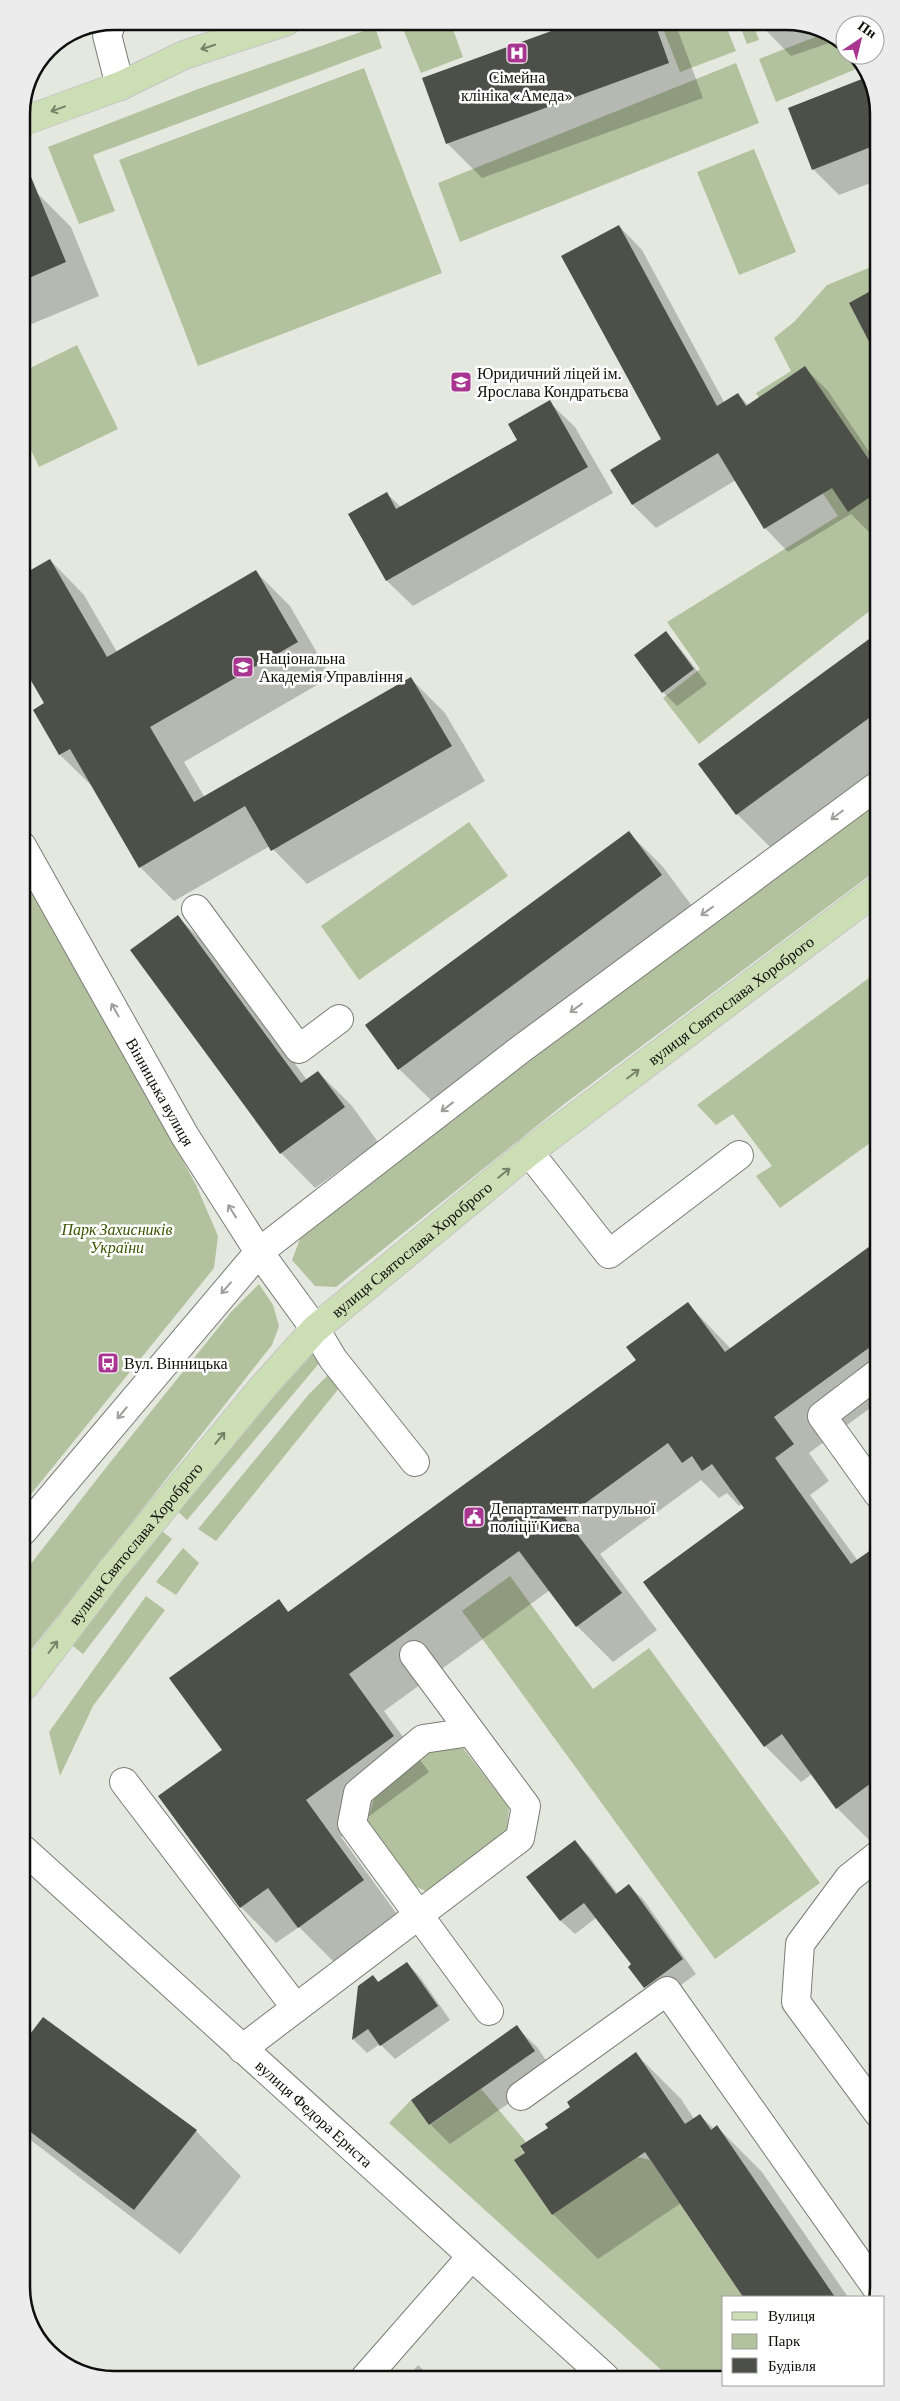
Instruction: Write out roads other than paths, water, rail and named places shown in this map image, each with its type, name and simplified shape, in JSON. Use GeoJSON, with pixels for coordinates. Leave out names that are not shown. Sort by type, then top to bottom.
{"type":"FeatureCollection","features":[{"type":"Feature","properties":{"kind":"main road"},"geometry":{"type":"LineString","coordinates":[[30,119],[120,86],[184,55],[260,30]]}},
{"type":"Feature","properties":{"kind":"main road","name":"вулиця Святослава Хороброго"},"geometry":{"type":"LineString","coordinates":[[30,1678],[118,1563],[262,1388],[315,1328],[529,1152],[870,895]]}},
{"type":"Feature","properties":{"kind":"street"},"geometry":{"type":"LineString","coordinates":[[106,31],[120,86]]}},
{"type":"Feature","properties":{"kind":"street"},"geometry":{"type":"LineString","coordinates":[[30,1523],[258,1252],[521,1049],[870,790]]}},
{"type":"Feature","properties":{"kind":"street","name":"Вінницька вулиця"},"geometry":{"type":"LineString","coordinates":[[30,860],[185,1136],[258,1252],[315,1328],[344,1373],[416,1462]]}},
{"type":"Feature","properties":{"kind":"street"},"geometry":{"type":"LineString","coordinates":[[196,909],[299,1049],[340,1019]]}},
{"type":"Feature","properties":{"kind":"street"},"geometry":{"type":"LineString","coordinates":[[529,1152],[608,1254],[739,1155]]}},
{"type":"Feature","properties":{"kind":"street"},"geometry":{"type":"LineString","coordinates":[[870,1379],[822,1416],[870,1483]]}},
{"type":"Feature","properties":{"kind":"street"},"geometry":{"type":"LineString","coordinates":[[242,2049],[520,1838],[526,1806],[414,1655]]}},
{"type":"Feature","properties":{"kind":"street"},"geometry":{"type":"LineString","coordinates":[[470,1732],[423,1738],[358,1793],[352,1824],[489,2011]]}},
{"type":"Feature","properties":{"kind":"street"},"geometry":{"type":"LineString","coordinates":[[124,1782],[296,2008]]}},
{"type":"Feature","properties":{"kind":"street","name":"вулиця Федора Ернста"},"geometry":{"type":"LineString","coordinates":[[30,1855],[598,2371]]}},
{"type":"Feature","properties":{"kind":"street"},"geometry":{"type":"LineString","coordinates":[[870,1861],[849,1878],[800,1944],[796,2002],[870,2102]]}},
{"type":"Feature","properties":{"kind":"street"},"geometry":{"type":"LineString","coordinates":[[521,2096],[667,1991],[870,2279]]}},
{"type":"Feature","properties":{"kind":"street"},"geometry":{"type":"LineString","coordinates":[[372,2371],[471,2256]]}},
{"type":"Feature","properties":{"kind":"place","name":"Сімейна клініка «Амеда»"},"geometry":{"type":"Point","coordinates":[517,53]}},
{"type":"Feature","properties":{"kind":"place","name":"Юридичний ліцей ім. Ярослава Кондратьєва"},"geometry":{"type":"Point","coordinates":[461,382]}},
{"type":"Feature","properties":{"kind":"place","name":"Національна Академія Управління"},"geometry":{"type":"Point","coordinates":[243,667]}},
{"type":"Feature","properties":{"kind":"place","name":"Вул. Вінницька"},"geometry":{"type":"Point","coordinates":[108,1363]}},
{"type":"Feature","properties":{"kind":"place","name":"Департамент патрульної поліції Києва"},"geometry":{"type":"Point","coordinates":[474,1517]}},
{"type":"Feature","properties":{"kind":"park label","name":"Парк Захисників України"},"geometry":{"type":"Point","coordinates":[117,1238]}}]}
